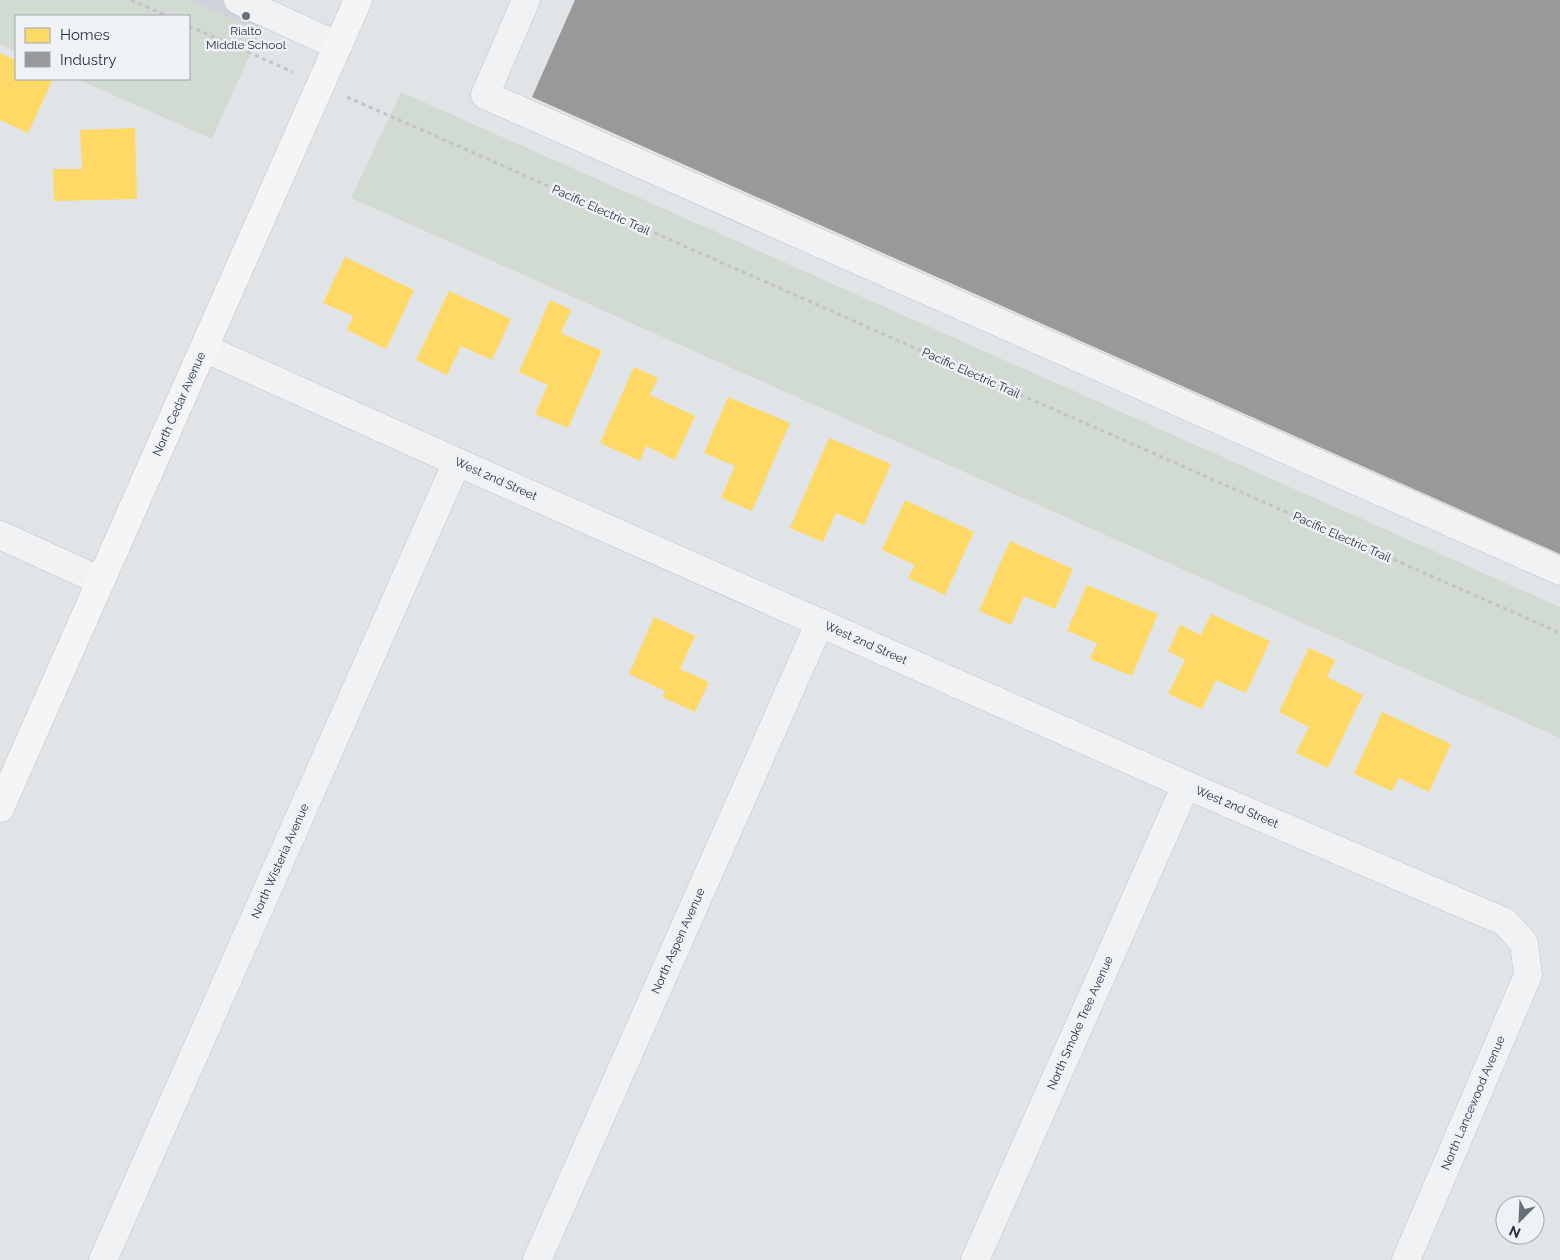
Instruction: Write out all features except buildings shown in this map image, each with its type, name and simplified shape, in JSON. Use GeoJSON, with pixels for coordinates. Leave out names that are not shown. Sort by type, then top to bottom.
{"type":"FeatureCollection","features":[{"type":"Feature","properties":{"kind":"main road","name":"North Cedar Avenue"},"geometry":{"type":"LineString","coordinates":[[0,808],[358,0]]}},
{"type":"Feature","properties":{"kind":"street"},"geometry":{"type":"LineString","coordinates":[[238,0],[338,46]]}},
{"type":"Feature","properties":{"kind":"street"},"geometry":{"type":"LineString","coordinates":[[526,0],[485,95],[1560,570]]}},
{"type":"Feature","properties":{"kind":"street","name":"West 2nd Street"},"geometry":{"type":"LineString","coordinates":[[204,348],[1186,785],[1504,922],[1524,943]]}},
{"type":"Feature","properties":{"kind":"street","name":"North Wisteria Avenue"},"geometry":{"type":"LineString","coordinates":[[103,1260],[457,462]]}},
{"type":"Feature","properties":{"kind":"street"},"geometry":{"type":"LineString","coordinates":[[0,535],[101,581]]}},
{"type":"Feature","properties":{"kind":"street","name":"North Aspen Avenue"},"geometry":{"type":"LineString","coordinates":[[537,1260],[820,622]]}},
{"type":"Feature","properties":{"kind":"street","name":"North Smoke Tree Avenue"},"geometry":{"type":"LineString","coordinates":[[975,1260],[1186,785]]}},
{"type":"Feature","properties":{"kind":"street","name":"North Lancewood Avenue"},"geometry":{"type":"LineString","coordinates":[[1406,1260],[1528,975],[1524,943]]}},
{"type":"Feature","properties":{"kind":"path"},"geometry":{"type":"LineString","coordinates":[[131,0],[166,15]]}},
{"type":"Feature","properties":{"kind":"path"},"geometry":{"type":"LineString","coordinates":[[190,26],[271,62]]}},
{"type":"Feature","properties":{"kind":"path","name":"Pacific Electric Trail"},"geometry":{"type":"LineString","coordinates":[[383,113],[1560,633]]}},
{"type":"Feature","properties":{"kind":"shaded area"},"geometry":{"type":"Polygon","coordinates":[[[0,0],[188,0],[260,32],[212,139],[79,80],[190,80],[190,15],[15,15],[15,52],[0,44],[0,0]]]}},
{"type":"Feature","properties":{"kind":"shaded area","name":"Rialto Middle School"},"geometry":{"type":"Polygon","coordinates":[[[188,0],[275,0],[260,32],[188,0]]]}},
{"type":"Feature","properties":{"kind":"shaded area"},"geometry":{"type":"Polygon","coordinates":[[[401,92],[1560,607],[1560,738],[351,198],[401,92]]]}},
{"type":"Feature","properties":{"kind":"place","name":"Rialto Middle School"},"geometry":{"type":"Point","coordinates":[246,16]}}]}
